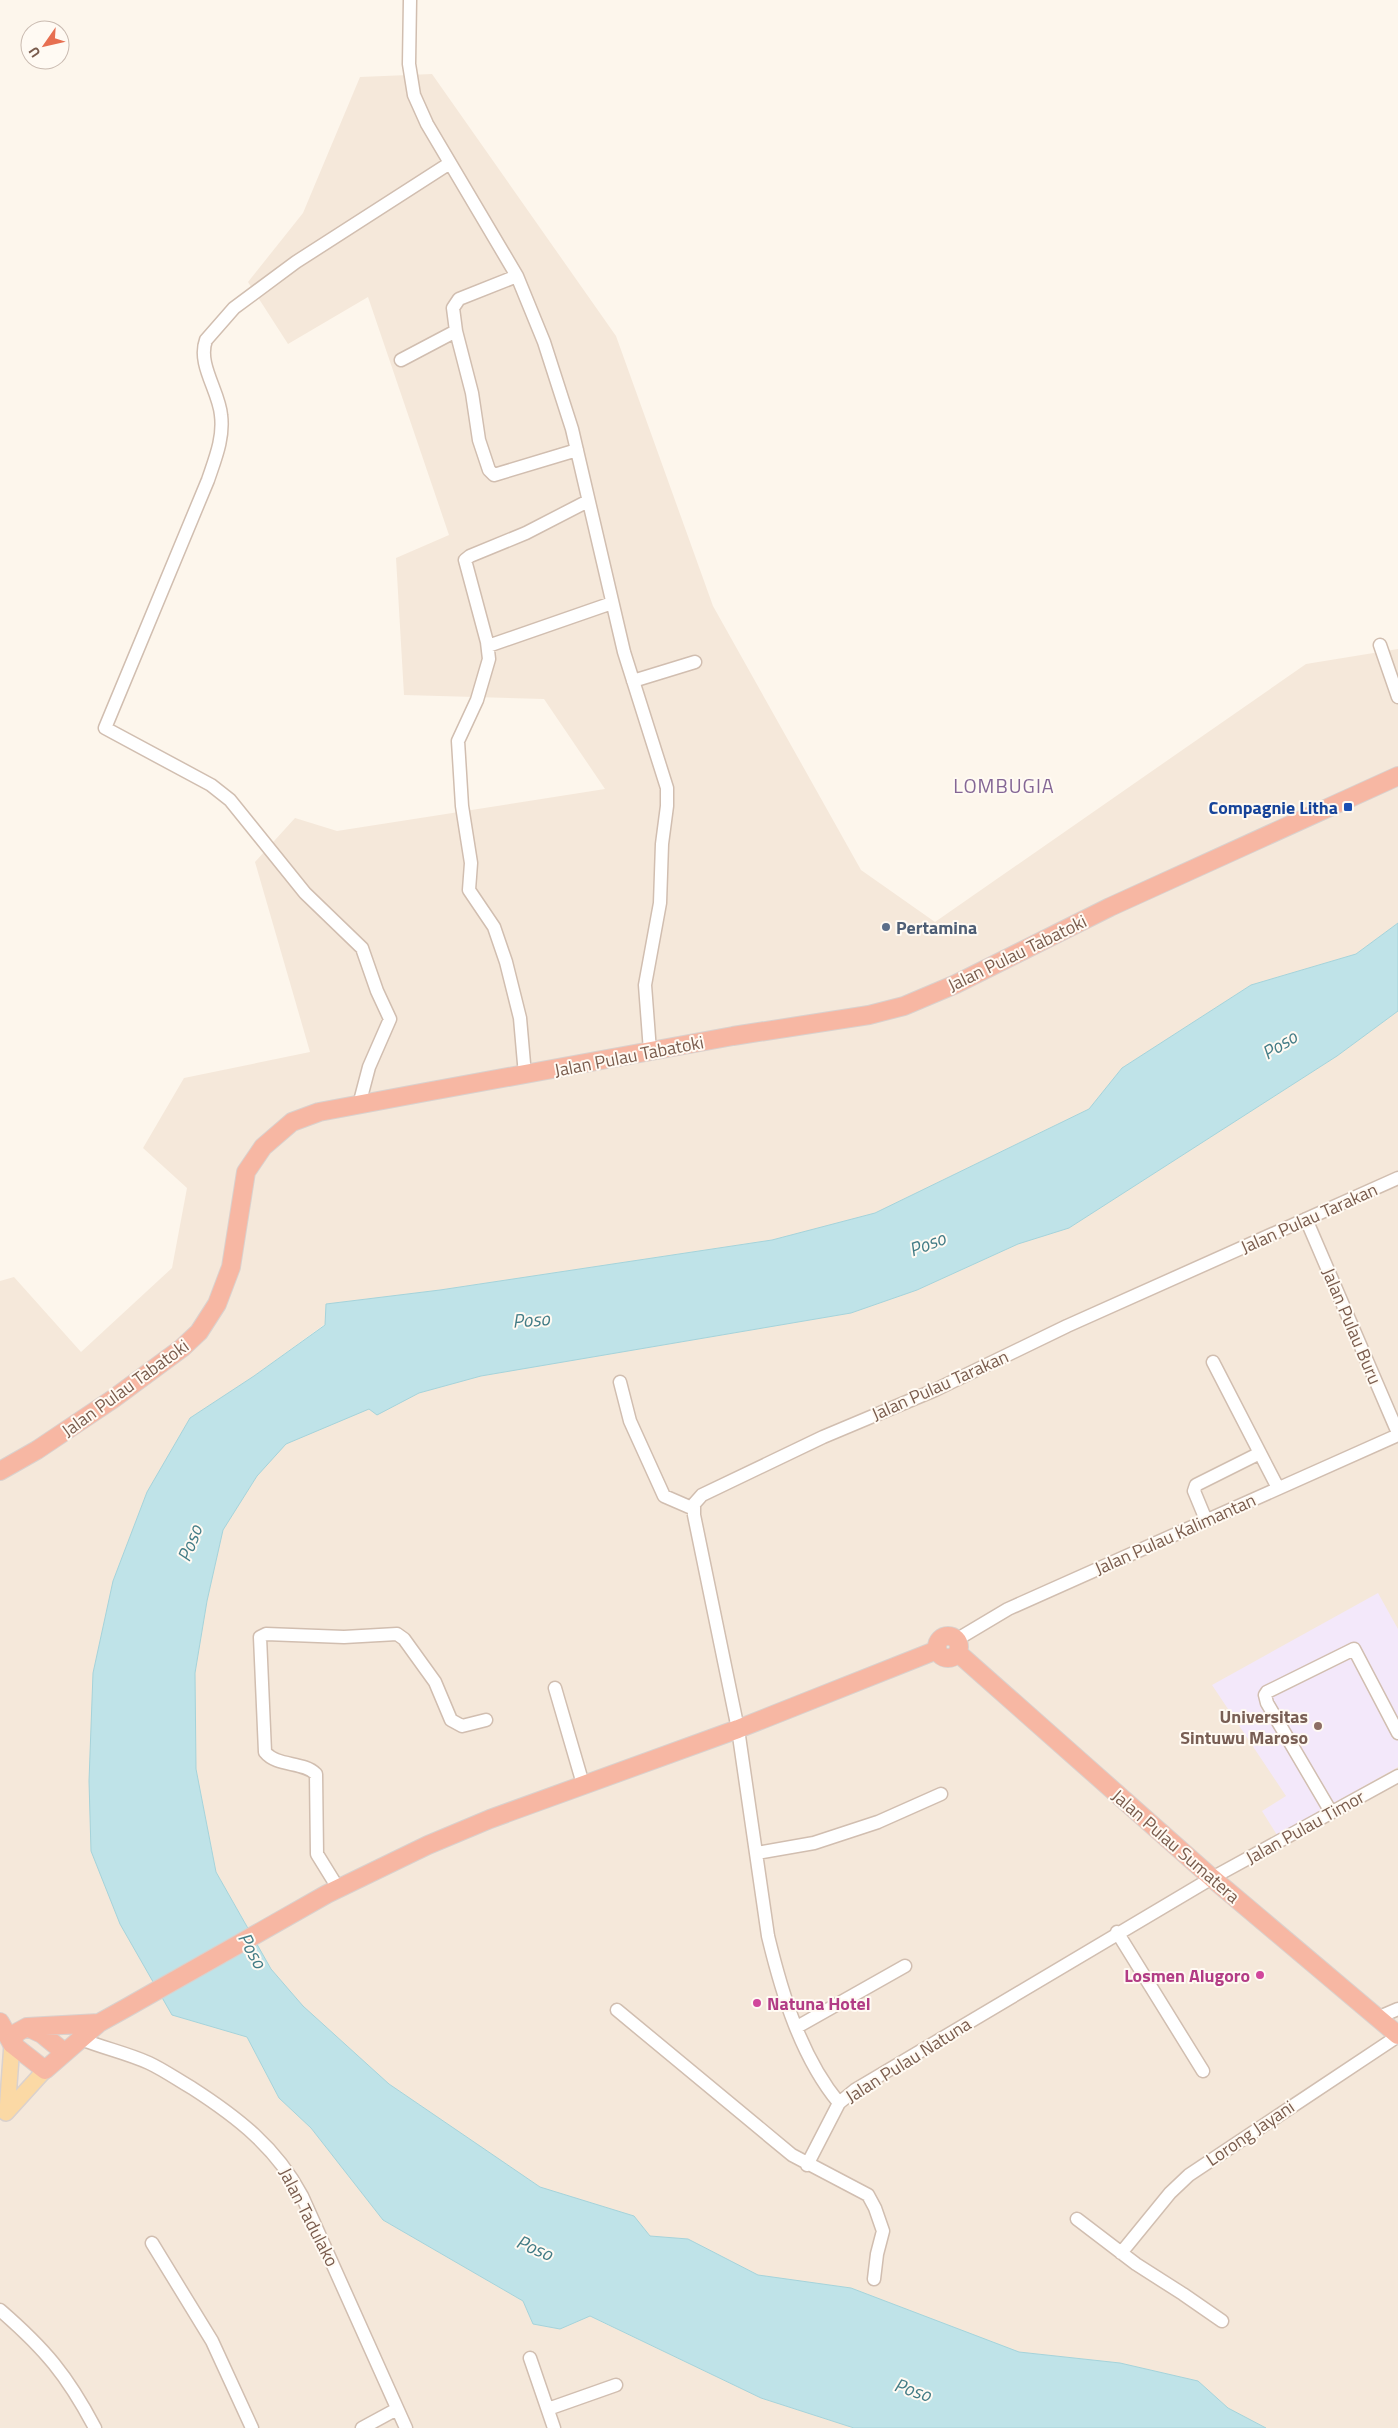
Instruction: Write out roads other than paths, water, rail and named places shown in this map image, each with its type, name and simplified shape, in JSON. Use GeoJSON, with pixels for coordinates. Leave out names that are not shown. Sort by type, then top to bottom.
{"type":"FeatureCollection","features":[{"type":"Feature","properties":{"kind":"highway","name":"Jalan Pulau Tabatoki"},"geometry":{"type":"LineString","coordinates":[[0,1471],[78,1423],[190,1342],[207,1322],[225,1288],[236,1247],[246,1172],[263,1146],[292,1122],[318,1112],[650,1051],[869,1015],[904,1006],[956,984],[1110,907],[1398,776]]}},
{"type":"Feature","properties":{"kind":"highway"},"geometry":{"type":"LineString","coordinates":[[0,2021],[12,2044],[45,2070],[100,2023],[333,1891],[428,1845],[583,1784],[738,1729],[937,1650],[944,1658],[952,1658],[957,1646]]}},
{"type":"Feature","properties":{"kind":"highway","name":"Jalan Pulau Sumatera"},"geometry":{"type":"LineString","coordinates":[[957,1646],[1212,1878],[1398,2036]]}},
{"type":"Feature","properties":{"kind":"highway"},"geometry":{"type":"LineString","coordinates":[[0,2021],[27,2027],[42,2034],[64,2052]]}},
{"type":"Feature","properties":{"kind":"highway"},"geometry":{"type":"LineString","coordinates":[[12,2044],[16,2033],[27,2027],[100,2023]]}},
{"type":"Feature","properties":{"kind":"main road"},"geometry":{"type":"LineString","coordinates":[[3,2116],[12,2044]]}},
{"type":"Feature","properties":{"kind":"main road"},"geometry":{"type":"LineString","coordinates":[[3,2116],[45,2070]]}},
{"type":"Feature","properties":{"kind":"street"},"geometry":{"type":"LineString","coordinates":[[410,0],[409,64],[414,95],[419,109],[517,276],[544,342],[572,429],[612,603],[633,681],[667,788],[668,799],[662,844],[660,903],[645,984],[650,1051]]}},
{"type":"Feature","properties":{"kind":"street"},"geometry":{"type":"LineString","coordinates":[[360,1105],[369,1068],[390,1019],[377,991],[362,948],[305,893],[230,800],[204,781],[105,728],[208,480],[219,446],[221,415],[205,363],[204,347],[206,340],[234,308],[296,262],[450,162]]}},
{"type":"Feature","properties":{"kind":"street"},"geometry":{"type":"LineString","coordinates":[[517,276],[456,301],[453,310],[456,331],[472,393],[479,440],[490,472],[494,475],[577,450]]}},
{"type":"Feature","properties":{"kind":"street"},"geometry":{"type":"LineString","coordinates":[[401,360],[456,331]]}},
{"type":"Feature","properties":{"kind":"street"},"geometry":{"type":"LineString","coordinates":[[525,1075],[520,1018],[504,954],[491,922],[469,891],[471,863],[459,780],[458,737],[477,700],[490,659],[465,559],[534,529],[588,501]]}},
{"type":"Feature","properties":{"kind":"street"},"geometry":{"type":"LineString","coordinates":[[488,646],[612,603]]}},
{"type":"Feature","properties":{"kind":"street"},"geometry":{"type":"LineString","coordinates":[[1380,646],[1398,696]]}},
{"type":"Feature","properties":{"kind":"street"},"geometry":{"type":"LineString","coordinates":[[633,681],[695,662]]}},
{"type":"Feature","properties":{"kind":"street","name":"Jalan Pulau Tarakan"},"geometry":{"type":"LineString","coordinates":[[694,1509],[694,1504],[702,1495],[805,1445],[935,1390],[1067,1326],[1398,1178]]}},
{"type":"Feature","properties":{"kind":"street","name":"Jalan Pulau Buru"},"geometry":{"type":"LineString","coordinates":[[1306,1219],[1398,1434]]}},
{"type":"Feature","properties":{"kind":"street"},"geometry":{"type":"LineString","coordinates":[[1213,1362],[1278,1488]]}},
{"type":"Feature","properties":{"kind":"street"},"geometry":{"type":"LineString","coordinates":[[620,1382],[630,1421],[664,1496],[694,1509],[738,1729]]}},
{"type":"Feature","properties":{"kind":"street","name":"Jalan Pulau Kalimantan"},"geometry":{"type":"LineString","coordinates":[[957,1646],[1008,1609],[1398,1434]]}},
{"type":"Feature","properties":{"kind":"street"},"geometry":{"type":"LineString","coordinates":[[1206,1520],[1194,1491],[1196,1485],[1260,1453]]}},
{"type":"Feature","properties":{"kind":"street"},"geometry":{"type":"LineString","coordinates":[[333,1891],[317,1854],[316,1774],[310,1770],[272,1758],[265,1752],[260,1637],[266,1634],[364,1637],[397,1634],[404,1639],[434,1682],[451,1720],[462,1726],[486,1720]]}},
{"type":"Feature","properties":{"kind":"street"},"geometry":{"type":"LineString","coordinates":[[1331,1812],[1267,1703],[1265,1695],[1267,1692],[1354,1649],[1398,1733]]}},
{"type":"Feature","properties":{"kind":"street"},"geometry":{"type":"LineString","coordinates":[[555,1688],[583,1784]]}},
{"type":"Feature","properties":{"kind":"street","name":"Jalan Pulau Natuna"},"geometry":{"type":"LineString","coordinates":[[738,1729],[768,1936],[776,1969],[797,2027],[822,2081],[839,2103],[855,2090],[1117,1932],[1212,1878]]}},
{"type":"Feature","properties":{"kind":"street","name":"Jalan Pulau Timor"},"geometry":{"type":"LineString","coordinates":[[1212,1878],[1398,1776]]}},
{"type":"Feature","properties":{"kind":"street"},"geometry":{"type":"LineString","coordinates":[[757,1853],[814,1843],[878,1822],[941,1794]]}},
{"type":"Feature","properties":{"kind":"street"},"geometry":{"type":"LineString","coordinates":[[1117,1932],[1203,2071]]}},
{"type":"Feature","properties":{"kind":"street"},"geometry":{"type":"LineString","coordinates":[[797,2027],[905,1966]]}},
{"type":"Feature","properties":{"kind":"street"},"geometry":{"type":"LineString","coordinates":[[1376,2018],[1398,2009]]}},
{"type":"Feature","properties":{"kind":"street"},"geometry":{"type":"LineString","coordinates":[[617,2010],[786,2151],[808,2165],[856,2188],[871,2199],[883,2231],[877,2254],[874,2279]]}},
{"type":"Feature","properties":{"kind":"street","name":"Lorong Jayani"},"geometry":{"type":"LineString","coordinates":[[1121,2253],[1170,2193],[1188,2175],[1398,2036]]}},
{"type":"Feature","properties":{"kind":"street","name":"Jalan Tadulako"},"geometry":{"type":"LineString","coordinates":[[80,2039],[128,2055],[163,2070],[238,2120],[272,2151],[289,2172],[302,2196],[406,2428]]}},
{"type":"Feature","properties":{"kind":"street"},"geometry":{"type":"LineString","coordinates":[[808,2165],[839,2103]]}},
{"type":"Feature","properties":{"kind":"street"},"geometry":{"type":"LineString","coordinates":[[1077,2219],[1121,2253],[1222,2321]]}},
{"type":"Feature","properties":{"kind":"street"},"geometry":{"type":"LineString","coordinates":[[152,2243],[212,2341],[252,2428]]}},
{"type":"Feature","properties":{"kind":"street"},"geometry":{"type":"LineString","coordinates":[[0,2310],[52,2359],[80,2400],[95,2428]]}},
{"type":"Feature","properties":{"kind":"street"},"geometry":{"type":"LineString","coordinates":[[530,2358],[554,2428]]}},
{"type":"Feature","properties":{"kind":"street"},"geometry":{"type":"LineString","coordinates":[[548,2409],[616,2385]]}},
{"type":"Feature","properties":{"kind":"street"},"geometry":{"type":"LineString","coordinates":[[362,2428],[397,2409]]}},
{"type":"Feature","properties":{"kind":"water","name":"Poso"},"geometry":{"type":"Polygon","coordinates":[[[1398,923],[1398,1011],[1337,1056],[1069,1228],[1018,1244],[917,1290],[851,1313],[481,1376],[419,1393],[377,1415],[369,1409],[286,1444],[257,1476],[223,1530],[207,1601],[195,1673],[196,1769],[216,1872],[271,1969],[303,2006],[389,2084],[540,2187],[634,2216],[650,2236],[688,2239],[758,2275],[851,2288],[1019,2352],[1120,2363],[1198,2381],[1228,2408],[1266,2428],[854,2428],[761,2398],[590,2316],[560,2329],[533,2324],[523,2301],[383,2220],[311,2128],[279,2098],[247,2037],[172,2015],[120,1924],[91,1851],[89,1781],[93,1673],[113,1581],[147,1492],[190,1418],[254,1376],[325,1325],[326,1304],[440,1290],[772,1240],[875,1213],[1089,1109],[1122,1068],[1251,985],[1356,954],[1398,923]]]}},
{"type":"Feature","properties":{"kind":"place","name":"Compagnie Litha"},"geometry":{"type":"Point","coordinates":[1348,807]}},
{"type":"Feature","properties":{"kind":"place","name":"Pertamina"},"geometry":{"type":"Point","coordinates":[886,927]}},
{"type":"Feature","properties":{"kind":"place","name":"Universitas Sintuwu Maroso"},"geometry":{"type":"Point","coordinates":[1318,1726]}},
{"type":"Feature","properties":{"kind":"place","name":"Losmen Alugoro"},"geometry":{"type":"Point","coordinates":[1260,1975]}},
{"type":"Feature","properties":{"kind":"place","name":"Natuna Hotel"},"geometry":{"type":"Point","coordinates":[757,2003]}},
{"type":"Feature","properties":{"kind":"district","name":"LOMBUGIA"},"geometry":{"type":"Point","coordinates":[1004,785]}}]}
